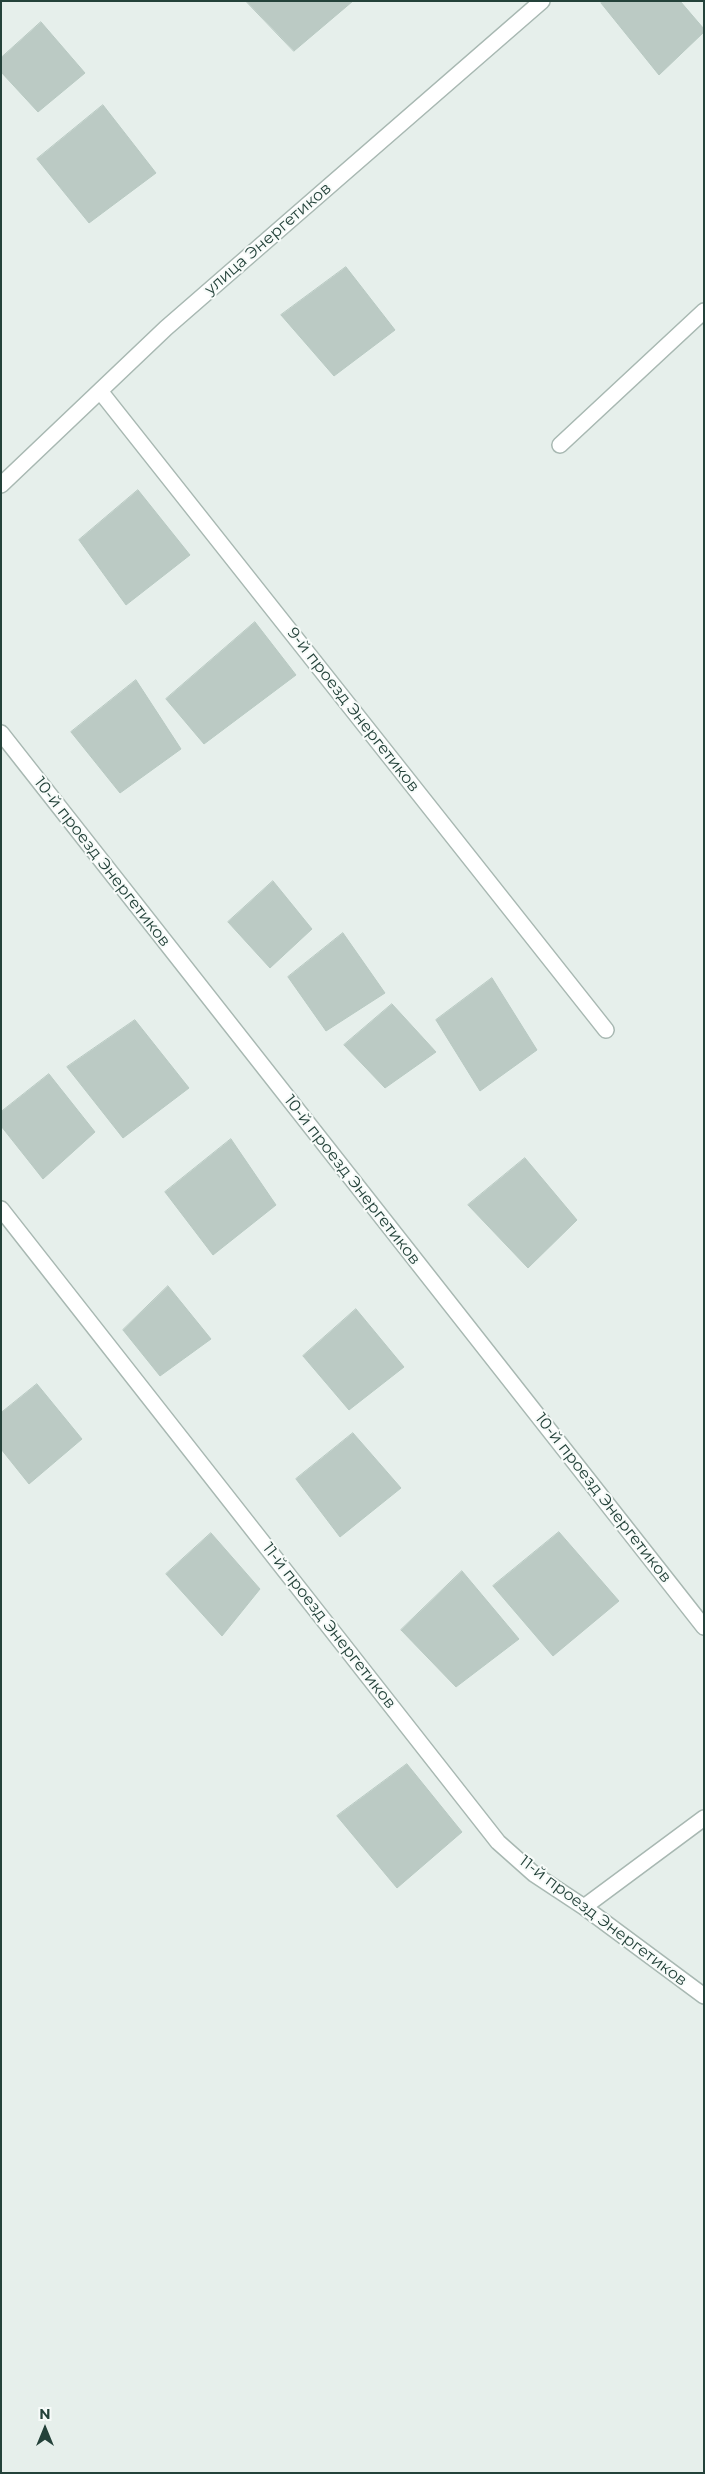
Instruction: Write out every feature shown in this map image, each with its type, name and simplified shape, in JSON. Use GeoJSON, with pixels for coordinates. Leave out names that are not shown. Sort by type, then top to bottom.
{"type":"FeatureCollection","features":[{"type":"Feature","properties":{"kind":"street","name":"улица Энергетиков"},"geometry":{"type":"LineString","coordinates":[[1,485],[166,328],[542,1]]}},
{"type":"Feature","properties":{"kind":"street"},"geometry":{"type":"LineString","coordinates":[[560,445],[704,310]]}},
{"type":"Feature","properties":{"kind":"street","name":"9-й проезд Энергетиков"},"geometry":{"type":"LineString","coordinates":[[100,391],[606,1030]]}},
{"type":"Feature","properties":{"kind":"street","name":"10-й проезд Энергетиков"},"geometry":{"type":"LineString","coordinates":[[1,733],[704,1627]]}},
{"type":"Feature","properties":{"kind":"street","name":"11-й проезд Энергетиков"},"geometry":{"type":"LineString","coordinates":[[1,1209],[498,1842],[534,1874],[584,1907],[704,1996]]}},
{"type":"Feature","properties":{"kind":"street"},"geometry":{"type":"LineString","coordinates":[[584,1907],[704,1818]]}},
{"type":"Feature","properties":{"kind":"building"},"geometry":{"type":"Polygon","coordinates":[[[246,1],[353,1],[294,51],[246,1]]]}},
{"type":"Feature","properties":{"kind":"building"},"geometry":{"type":"Polygon","coordinates":[[[604,1],[680,1],[704,29],[704,32],[659,75],[601,3],[604,1]]]}},
{"type":"Feature","properties":{"kind":"building"},"geometry":{"type":"Polygon","coordinates":[[[41,22],[85,73],[38,112],[1,72],[1,58],[41,22]]]}},
{"type":"Feature","properties":{"kind":"building"},"geometry":{"type":"Polygon","coordinates":[[[103,105],[156,173],[89,223],[37,159],[103,105]]]}},
{"type":"Feature","properties":{"kind":"building"},"geometry":{"type":"Polygon","coordinates":[[[346,267],[395,330],[334,376],[281,315],[346,267]]]}},
{"type":"Feature","properties":{"kind":"building"},"geometry":{"type":"Polygon","coordinates":[[[138,490],[190,555],[126,605],[79,540],[138,490]]]}},
{"type":"Feature","properties":{"kind":"building"},"geometry":{"type":"Polygon","coordinates":[[[255,622],[296,675],[204,744],[166,699],[255,622]]]}},
{"type":"Feature","properties":{"kind":"building"},"geometry":{"type":"Polygon","coordinates":[[[136,680],[181,749],[120,793],[71,732],[136,680]]]}},
{"type":"Feature","properties":{"kind":"building"},"geometry":{"type":"Polygon","coordinates":[[[273,881],[312,929],[270,968],[228,922],[273,881]]]}},
{"type":"Feature","properties":{"kind":"building"},"geometry":{"type":"Polygon","coordinates":[[[343,933],[385,993],[326,1031],[288,977],[343,933]]]}},
{"type":"Feature","properties":{"kind":"building"},"geometry":{"type":"Polygon","coordinates":[[[492,978],[537,1050],[480,1091],[436,1020],[492,978]]]}},
{"type":"Feature","properties":{"kind":"building"},"geometry":{"type":"Polygon","coordinates":[[[392,1004],[436,1052],[385,1088],[344,1045],[392,1004]]]}},
{"type":"Feature","properties":{"kind":"building"},"geometry":{"type":"Polygon","coordinates":[[[135,1020],[189,1088],[123,1138],[67,1067],[135,1020]]]}},
{"type":"Feature","properties":{"kind":"building"},"geometry":{"type":"Polygon","coordinates":[[[49,1074],[95,1132],[43,1179],[1,1126],[1,1112],[49,1074]]]}},
{"type":"Feature","properties":{"kind":"building"},"geometry":{"type":"Polygon","coordinates":[[[231,1139],[276,1205],[213,1255],[165,1192],[231,1139]]]}},
{"type":"Feature","properties":{"kind":"building"},"geometry":{"type":"Polygon","coordinates":[[[525,1158],[577,1220],[528,1268],[468,1205],[525,1158]]]}},
{"type":"Feature","properties":{"kind":"building"},"geometry":{"type":"Polygon","coordinates":[[[168,1286],[211,1339],[160,1376],[123,1330],[168,1286]]]}},
{"type":"Feature","properties":{"kind":"building"},"geometry":{"type":"Polygon","coordinates":[[[356,1309],[404,1367],[349,1410],[303,1356],[356,1309]]]}},
{"type":"Feature","properties":{"kind":"building"},"geometry":{"type":"Polygon","coordinates":[[[37,1384],[82,1439],[29,1484],[1,1449],[1,1413],[37,1384]]]}},
{"type":"Feature","properties":{"kind":"building"},"geometry":{"type":"Polygon","coordinates":[[[353,1433],[401,1488],[340,1537],[296,1479],[353,1433]]]}},
{"type":"Feature","properties":{"kind":"building"},"geometry":{"type":"Polygon","coordinates":[[[559,1532],[619,1601],[553,1656],[493,1586],[559,1532]]]}},
{"type":"Feature","properties":{"kind":"building"},"geometry":{"type":"Polygon","coordinates":[[[211,1533],[260,1589],[222,1636],[166,1574],[211,1533]]]}},
{"type":"Feature","properties":{"kind":"building"},"geometry":{"type":"Polygon","coordinates":[[[462,1571],[519,1639],[456,1687],[401,1630],[462,1571]]]}},
{"type":"Feature","properties":{"kind":"building"},"geometry":{"type":"Polygon","coordinates":[[[407,1764],[462,1832],[397,1888],[337,1816],[407,1764]]]}}]}
